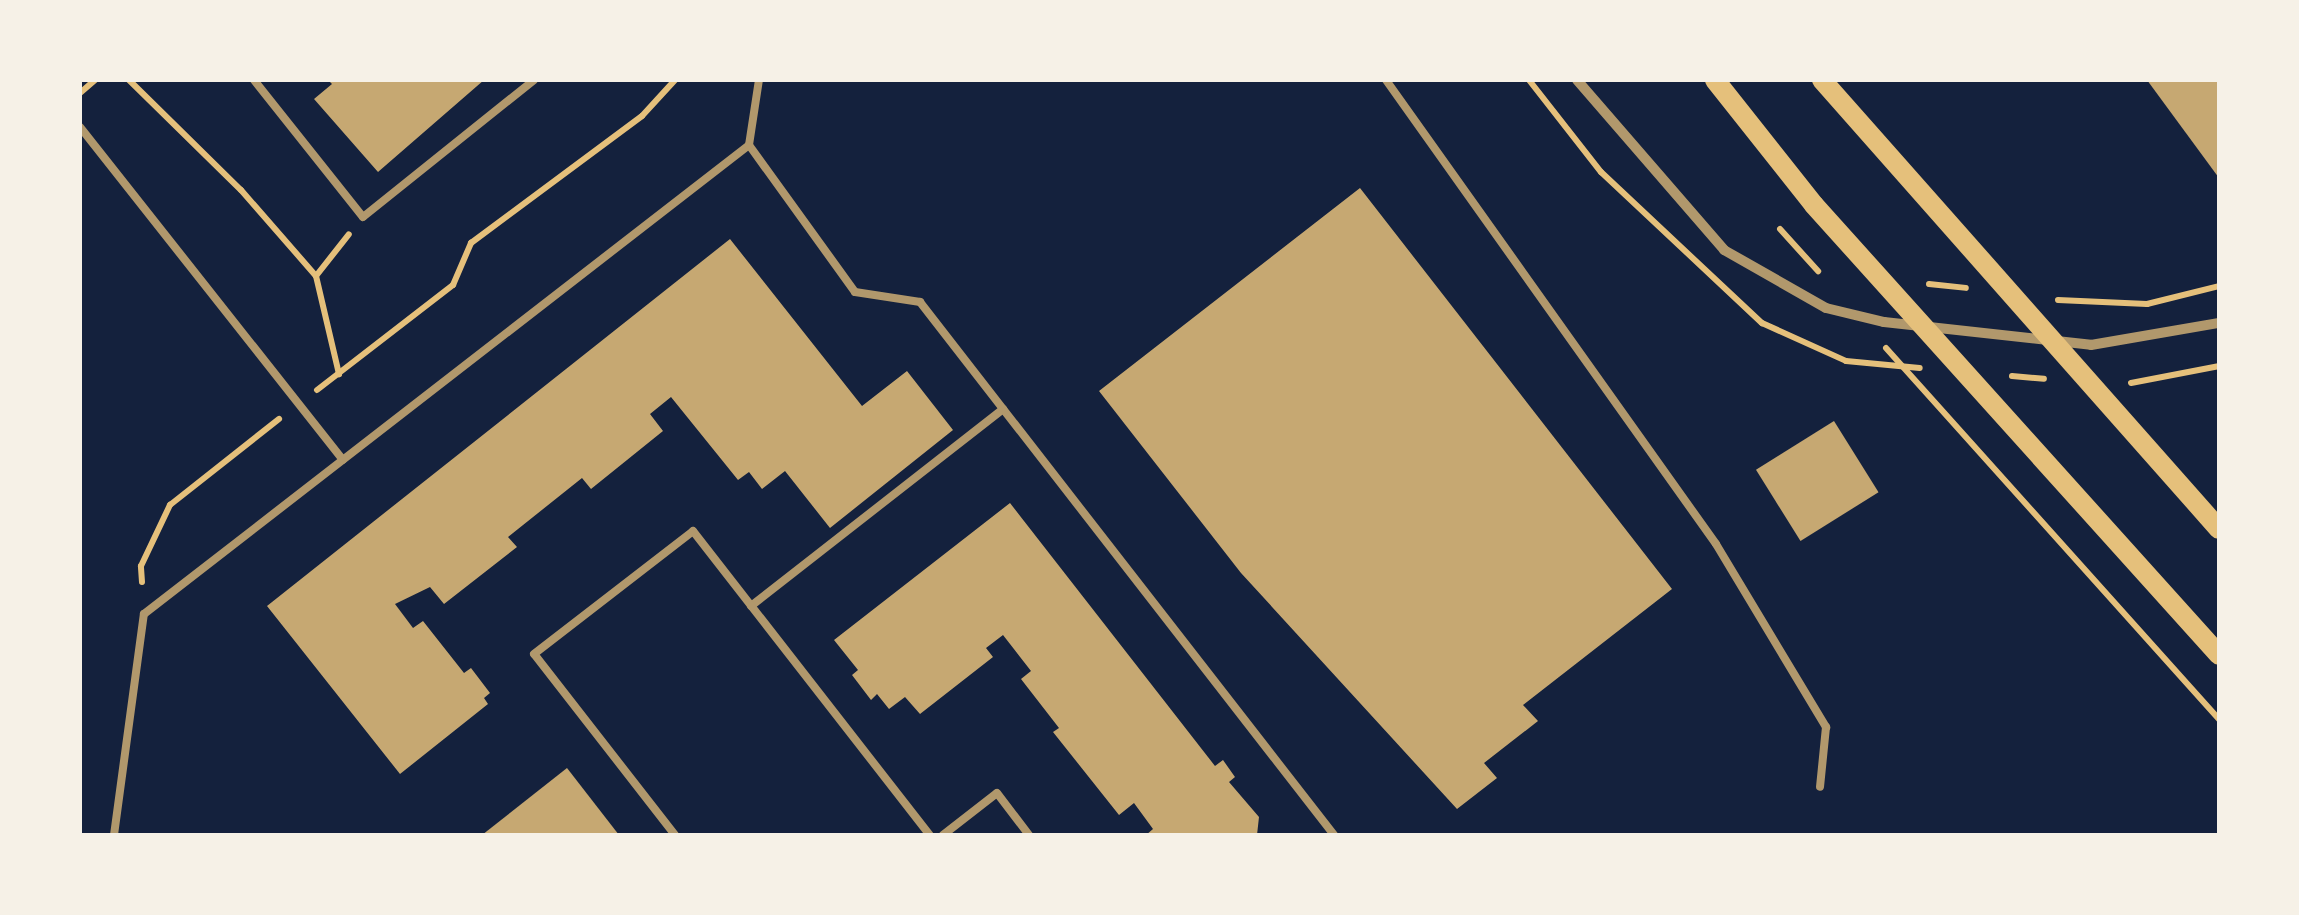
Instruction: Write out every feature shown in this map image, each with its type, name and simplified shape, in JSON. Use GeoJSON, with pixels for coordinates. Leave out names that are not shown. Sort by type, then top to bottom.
{"type":"FeatureCollection","features":[{"type":"Feature","properties":{"kind":"main road"},"geometry":{"type":"LineString","coordinates":[[1715,80],[1814,205],[2219,655]]}},
{"type":"Feature","properties":{"kind":"main road"},"geometry":{"type":"LineString","coordinates":[[1822,80],[1877,148],[2219,529]]}},
{"type":"Feature","properties":{"kind":"street"},"geometry":{"type":"LineString","coordinates":[[1578,80],[1724,250],[1826,308],[1884,322],[2091,345],[2219,323]]}},
{"type":"Feature","properties":{"kind":"lane"},"geometry":{"type":"LineString","coordinates":[[254,80],[363,217],[534,80]]}},
{"type":"Feature","properties":{"kind":"lane"},"geometry":{"type":"LineString","coordinates":[[759,80],[750,145],[855,292],[920,302],[1334,835]]}},
{"type":"Feature","properties":{"kind":"lane"},"geometry":{"type":"LineString","coordinates":[[1386,80],[1716,544],[1826,727],[1820,787]]}},
{"type":"Feature","properties":{"kind":"lane"},"geometry":{"type":"LineString","coordinates":[[80,127],[342,460]]}},
{"type":"Feature","properties":{"kind":"lane"},"geometry":{"type":"LineString","coordinates":[[114,835],[144,614],[750,145]]}},
{"type":"Feature","properties":{"kind":"lane"},"geometry":{"type":"LineString","coordinates":[[751,606],[1003,409]]}},
{"type":"Feature","properties":{"kind":"lane"},"geometry":{"type":"LineString","coordinates":[[675,835],[534,654],[692,530],[930,835]]}},
{"type":"Feature","properties":{"kind":"lane"},"geometry":{"type":"LineString","coordinates":[[943,835],[997,793],[1030,835]]}},
{"type":"Feature","properties":{"kind":"path"},"geometry":{"type":"LineString","coordinates":[[80,93],[95,80]]}},
{"type":"Feature","properties":{"kind":"path"},"geometry":{"type":"LineString","coordinates":[[129,80],[241,190],[316,276],[338,374]]}},
{"type":"Feature","properties":{"kind":"path"},"geometry":{"type":"LineString","coordinates":[[144,614],[142,566],[170,505],[453,286],[471,243],[642,116],[675,80]]}},
{"type":"Feature","properties":{"kind":"path"},"geometry":{"type":"LineString","coordinates":[[316,276],[363,217]]}},
{"type":"Feature","properties":{"kind":"path"},"geometry":{"type":"LineString","coordinates":[[1780,229],[1820,274]]}},
{"type":"Feature","properties":{"kind":"path"},"geometry":{"type":"LineString","coordinates":[[1873,333],[2219,720]]}},
{"type":"Feature","properties":{"kind":"building"},"geometry":{"type":"Polygon","coordinates":[[[328,80],[484,80],[378,172],[314,99],[332,84],[328,80]]]}},
{"type":"Feature","properties":{"kind":"building"},"geometry":{"type":"Polygon","coordinates":[[[2147,80],[2219,80],[2219,178],[2147,80]]]}},
{"type":"Feature","properties":{"kind":"building"},"geometry":{"type":"Polygon","coordinates":[[[1360,188],[1672,589],[1523,705],[1538,721],[1484,763],[1497,778],[1457,809],[1241,573],[1099,391],[1360,188]]]}},
{"type":"Feature","properties":{"kind":"building"},"geometry":{"type":"Polygon","coordinates":[[[730,239],[862,406],[907,371],[953,430],[830,528],[785,471],[762,489],[749,472],[738,480],[671,397],[650,414],[663,431],[591,489],[582,478],[508,537],[517,547],[444,604],[430,587],[395,604],[413,628],[423,621],[464,673],[471,668],[490,693],[484,698],[488,704],[400,774],[267,606],[730,239]]]}},
{"type":"Feature","properties":{"kind":"building"},"geometry":{"type":"Polygon","coordinates":[[[1834,421],[1879,492],[1800,541],[1756,470],[1834,421]]]}},
{"type":"Feature","properties":{"kind":"building"},"geometry":{"type":"Polygon","coordinates":[[[1010,503],[1215,766],[1223,760],[1235,777],[1229,782],[1259,817],[1257,835],[1146,835],[1153,829],[1134,803],[1119,815],[1053,732],[1059,728],[1021,679],[1031,671],[1003,635],[986,648],[993,657],[920,714],[905,697],[889,709],[877,694],[871,700],[852,675],[858,670],[834,640],[1010,503]]]}},
{"type":"Feature","properties":{"kind":"building"},"geometry":{"type":"Polygon","coordinates":[[[567,768],[619,835],[482,835],[567,768]]]}}]}
